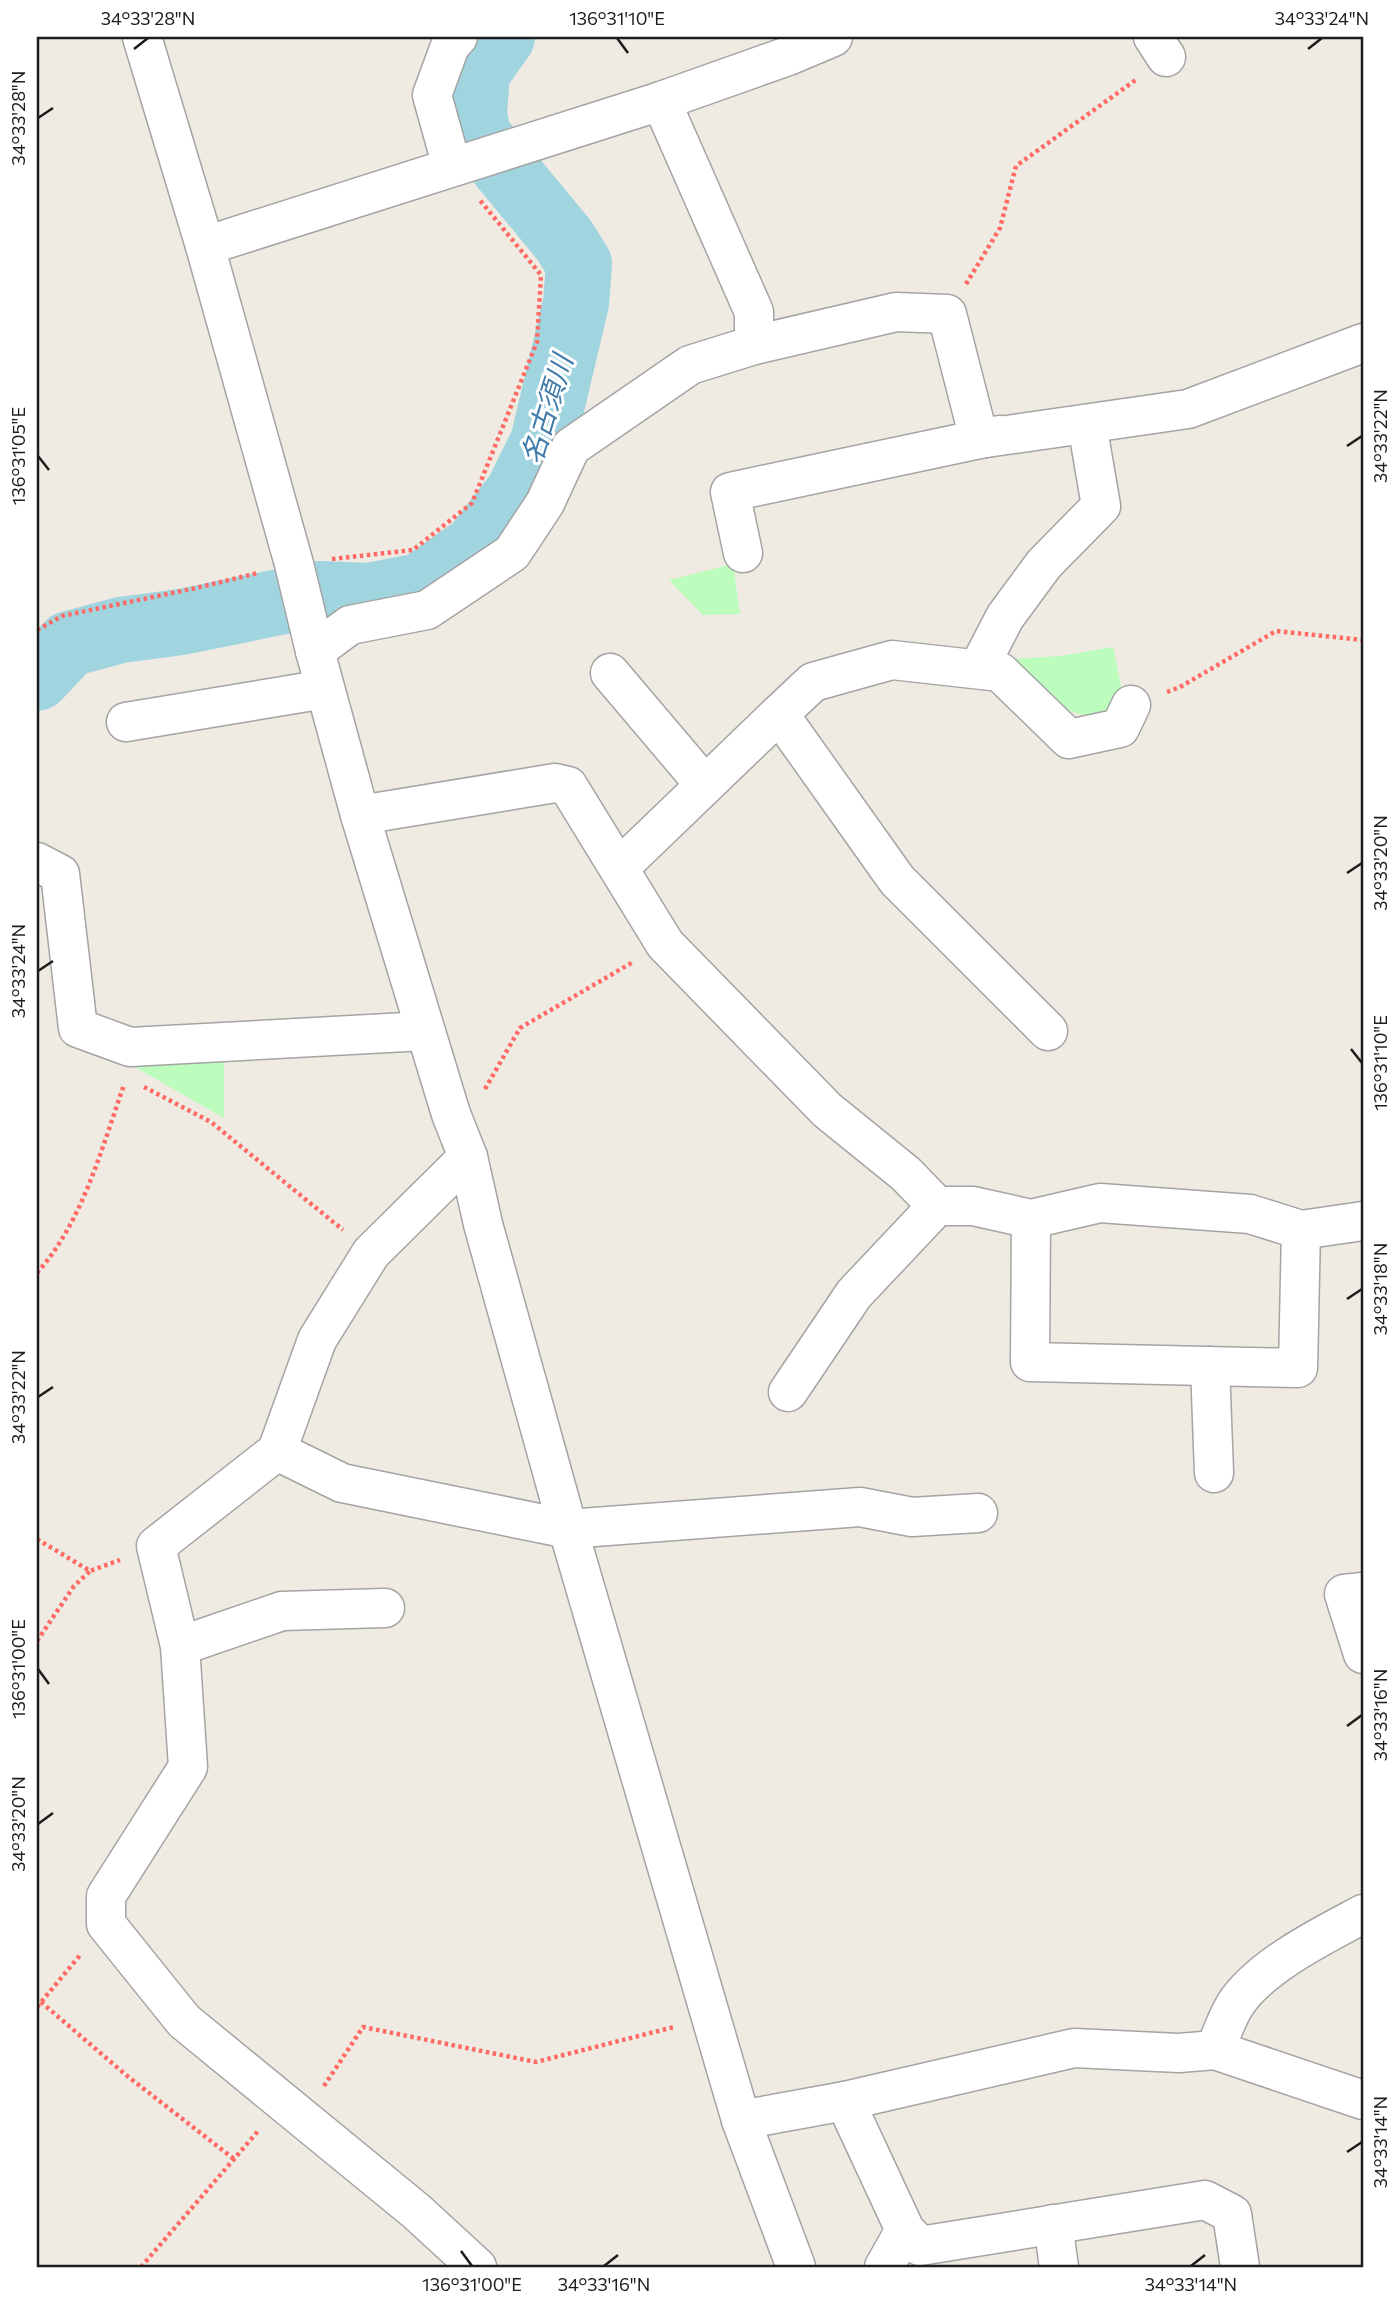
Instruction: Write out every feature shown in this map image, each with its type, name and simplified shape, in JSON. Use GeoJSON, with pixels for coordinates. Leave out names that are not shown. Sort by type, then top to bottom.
{"type":"FeatureCollection","features":[{"type":"Feature","properties":{"kind":"street"},"geometry":{"type":"LineString","coordinates":[[142,37],[205,246],[360,815],[451,1114],[468,1157],[482,1224],[568,1529],[711,2018],[741,2120],[796,2267]]}},
{"type":"Feature","properties":{"kind":"street"},"geometry":{"type":"LineString","coordinates":[[454,167],[432,94],[450,46],[458,37]]}},
{"type":"Feature","properties":{"kind":"street"},"geometry":{"type":"LineString","coordinates":[[205,246],[662,101],[833,37]]}},
{"type":"Feature","properties":{"kind":"street"},"geometry":{"type":"LineString","coordinates":[[662,101],[754,312],[754,345]]}},
{"type":"Feature","properties":{"kind":"street"},"geometry":{"type":"LineString","coordinates":[[312,640],[350,625],[427,610],[512,553],[545,503],[572,447],[690,365],[754,345],[896,312],[947,314],[979,439],[1188,409],[1363,343]]}},
{"type":"Feature","properties":{"kind":"street"},"geometry":{"type":"LineString","coordinates":[[978,670],[1005,617],[1044,564],[1101,506],[1087,424]]}},
{"type":"Feature","properties":{"kind":"street"},"geometry":{"type":"LineString","coordinates":[[743,553],[730,492],[999,435]]}},
{"type":"Feature","properties":{"kind":"street"},"geometry":{"type":"LineString","coordinates":[[619,868],[813,682],[892,660],[1000,672],[1069,738],[1120,728],[1131,705]]}},
{"type":"Feature","properties":{"kind":"street"},"geometry":{"type":"LineString","coordinates":[[610,673],[705,785]]}},
{"type":"Feature","properties":{"kind":"street"},"geometry":{"type":"LineString","coordinates":[[125,722],[325,689]]}},
{"type":"Feature","properties":{"kind":"street"},"geometry":{"type":"LineString","coordinates":[[779,714],[897,880],[1048,1031]]}},
{"type":"Feature","properties":{"kind":"street"},"geometry":{"type":"LineString","coordinates":[[360,815],[555,783],[568,786],[665,944],[827,1110],[906,1174],[937,1206],[973,1206],[1031,1219],[1100,1203],[1251,1214],[1301,1230],[1363,1221]]}},
{"type":"Feature","properties":{"kind":"street"},"geometry":{"type":"LineString","coordinates":[[37,862],[60,874],[78,1028],[130,1047],[425,1031]]}},
{"type":"Feature","properties":{"kind":"street"},"geometry":{"type":"LineString","coordinates":[[468,1157],[371,1253],[317,1340],[278,1451],[156,1546],[180,1646],[188,1767],[106,1896],[106,1924],[184,2021],[416,2211],[477,2267]]}},
{"type":"Feature","properties":{"kind":"street"},"geometry":{"type":"LineString","coordinates":[[788,1392],[854,1294],[937,1206]]}},
{"type":"Feature","properties":{"kind":"street"},"geometry":{"type":"LineString","coordinates":[[1031,1219],[1030,1362],[1298,1368],[1301,1230]]}},
{"type":"Feature","properties":{"kind":"street"},"geometry":{"type":"LineString","coordinates":[[1210,1366],[1214,1473]]}},
{"type":"Feature","properties":{"kind":"street"},"geometry":{"type":"LineString","coordinates":[[278,1451],[342,1483],[568,1529],[860,1507],[912,1517],[978,1513]]}},
{"type":"Feature","properties":{"kind":"street"},"geometry":{"type":"LineString","coordinates":[[1363,1592],[1344,1594],[1363,1654]]}},
{"type":"Feature","properties":{"kind":"street"},"geometry":{"type":"LineString","coordinates":[[180,1646],[282,1611],[385,1608]]}},
{"type":"Feature","properties":{"kind":"street"},"geometry":{"type":"LineString","coordinates":[[1214,2050],[1236,2004],[1256,1983],[1299,1948],[1363,1914]]}},
{"type":"Feature","properties":{"kind":"street"},"geometry":{"type":"LineString","coordinates":[[741,2120],[845,2101],[1074,2048],[1180,2053],[1214,2050],[1363,2099]]}},
{"type":"Feature","properties":{"kind":"street"},"geometry":{"type":"LineString","coordinates":[[845,2101],[905,2230],[920,2246],[1205,2200],[1232,2214],[1240,2267]]}},
{"type":"Feature","properties":{"kind":"street"},"geometry":{"type":"LineString","coordinates":[[1053,2224],[1059,2267]]}},
{"type":"Feature","properties":{"kind":"street"},"geometry":{"type":"LineString","coordinates":[[884,2267],[905,2230]]}},
{"type":"Feature","properties":{"kind":"path"},"geometry":{"type":"LineString","coordinates":[[947,314],[1000,228],[1016,166],[1159,47]]}},
{"type":"Feature","properties":{"kind":"path"},"geometry":{"type":"LineString","coordinates":[[37,630],[62,616],[294,567],[413,550],[472,503],[537,342],[541,275],[454,167]]}},
{"type":"Feature","properties":{"kind":"path"},"geometry":{"type":"LineString","coordinates":[[1131,705],[1180,687],[1276,631],[1363,640]]}},
{"type":"Feature","properties":{"kind":"path"},"geometry":{"type":"LineString","coordinates":[[451,1114],[481,1095],[520,1028],[665,944]]}},
{"type":"Feature","properties":{"kind":"path"},"geometry":{"type":"LineString","coordinates":[[37,1273],[51,1258],[86,1194],[127,1078]]}},
{"type":"Feature","properties":{"kind":"path"},"geometry":{"type":"LineString","coordinates":[[139,1084],[211,1122],[371,1253]]}},
{"type":"Feature","properties":{"kind":"path"},"geometry":{"type":"LineString","coordinates":[[37,1539],[90,1571]]}},
{"type":"Feature","properties":{"kind":"path"},"geometry":{"type":"LineString","coordinates":[[37,1642],[74,1586],[90,1571],[156,1546]]}},
{"type":"Feature","properties":{"kind":"path"},"geometry":{"type":"LineString","coordinates":[[106,1924],[39,2004],[234,2159]]}},
{"type":"Feature","properties":{"kind":"path"},"geometry":{"type":"LineString","coordinates":[[141,2267],[284,2103],[320,2092],[363,2027],[536,2062],[711,2018]]}},
{"type":"Feature","properties":{"kind":"green space"},"geometry":{"type":"Polygon","coordinates":[[[733,564],[740,614],[703,615],[669,580],[733,564]]]}},
{"type":"Feature","properties":{"kind":"green space"},"geometry":{"type":"Polygon","coordinates":[[[1113,647],[1125,705],[1094,718],[1063,709],[1013,659],[1060,656],[1113,647]]]}},
{"type":"Feature","properties":{"kind":"green space"},"geometry":{"type":"Polygon","coordinates":[[[223,1061],[224,1118],[135,1067],[223,1061]]]}},
{"type":"Feature","properties":{"kind":"waterway","name":"名古須川"},"geometry":{"type":"LineString","coordinates":[[37,678],[69,644],[121,630],[181,622],[319,594],[369,596],[421,586],[476,547],[518,493],[543,442],[576,303],[579,264],[564,240],[478,136],[474,114],[477,72],[502,37]]}}]}
